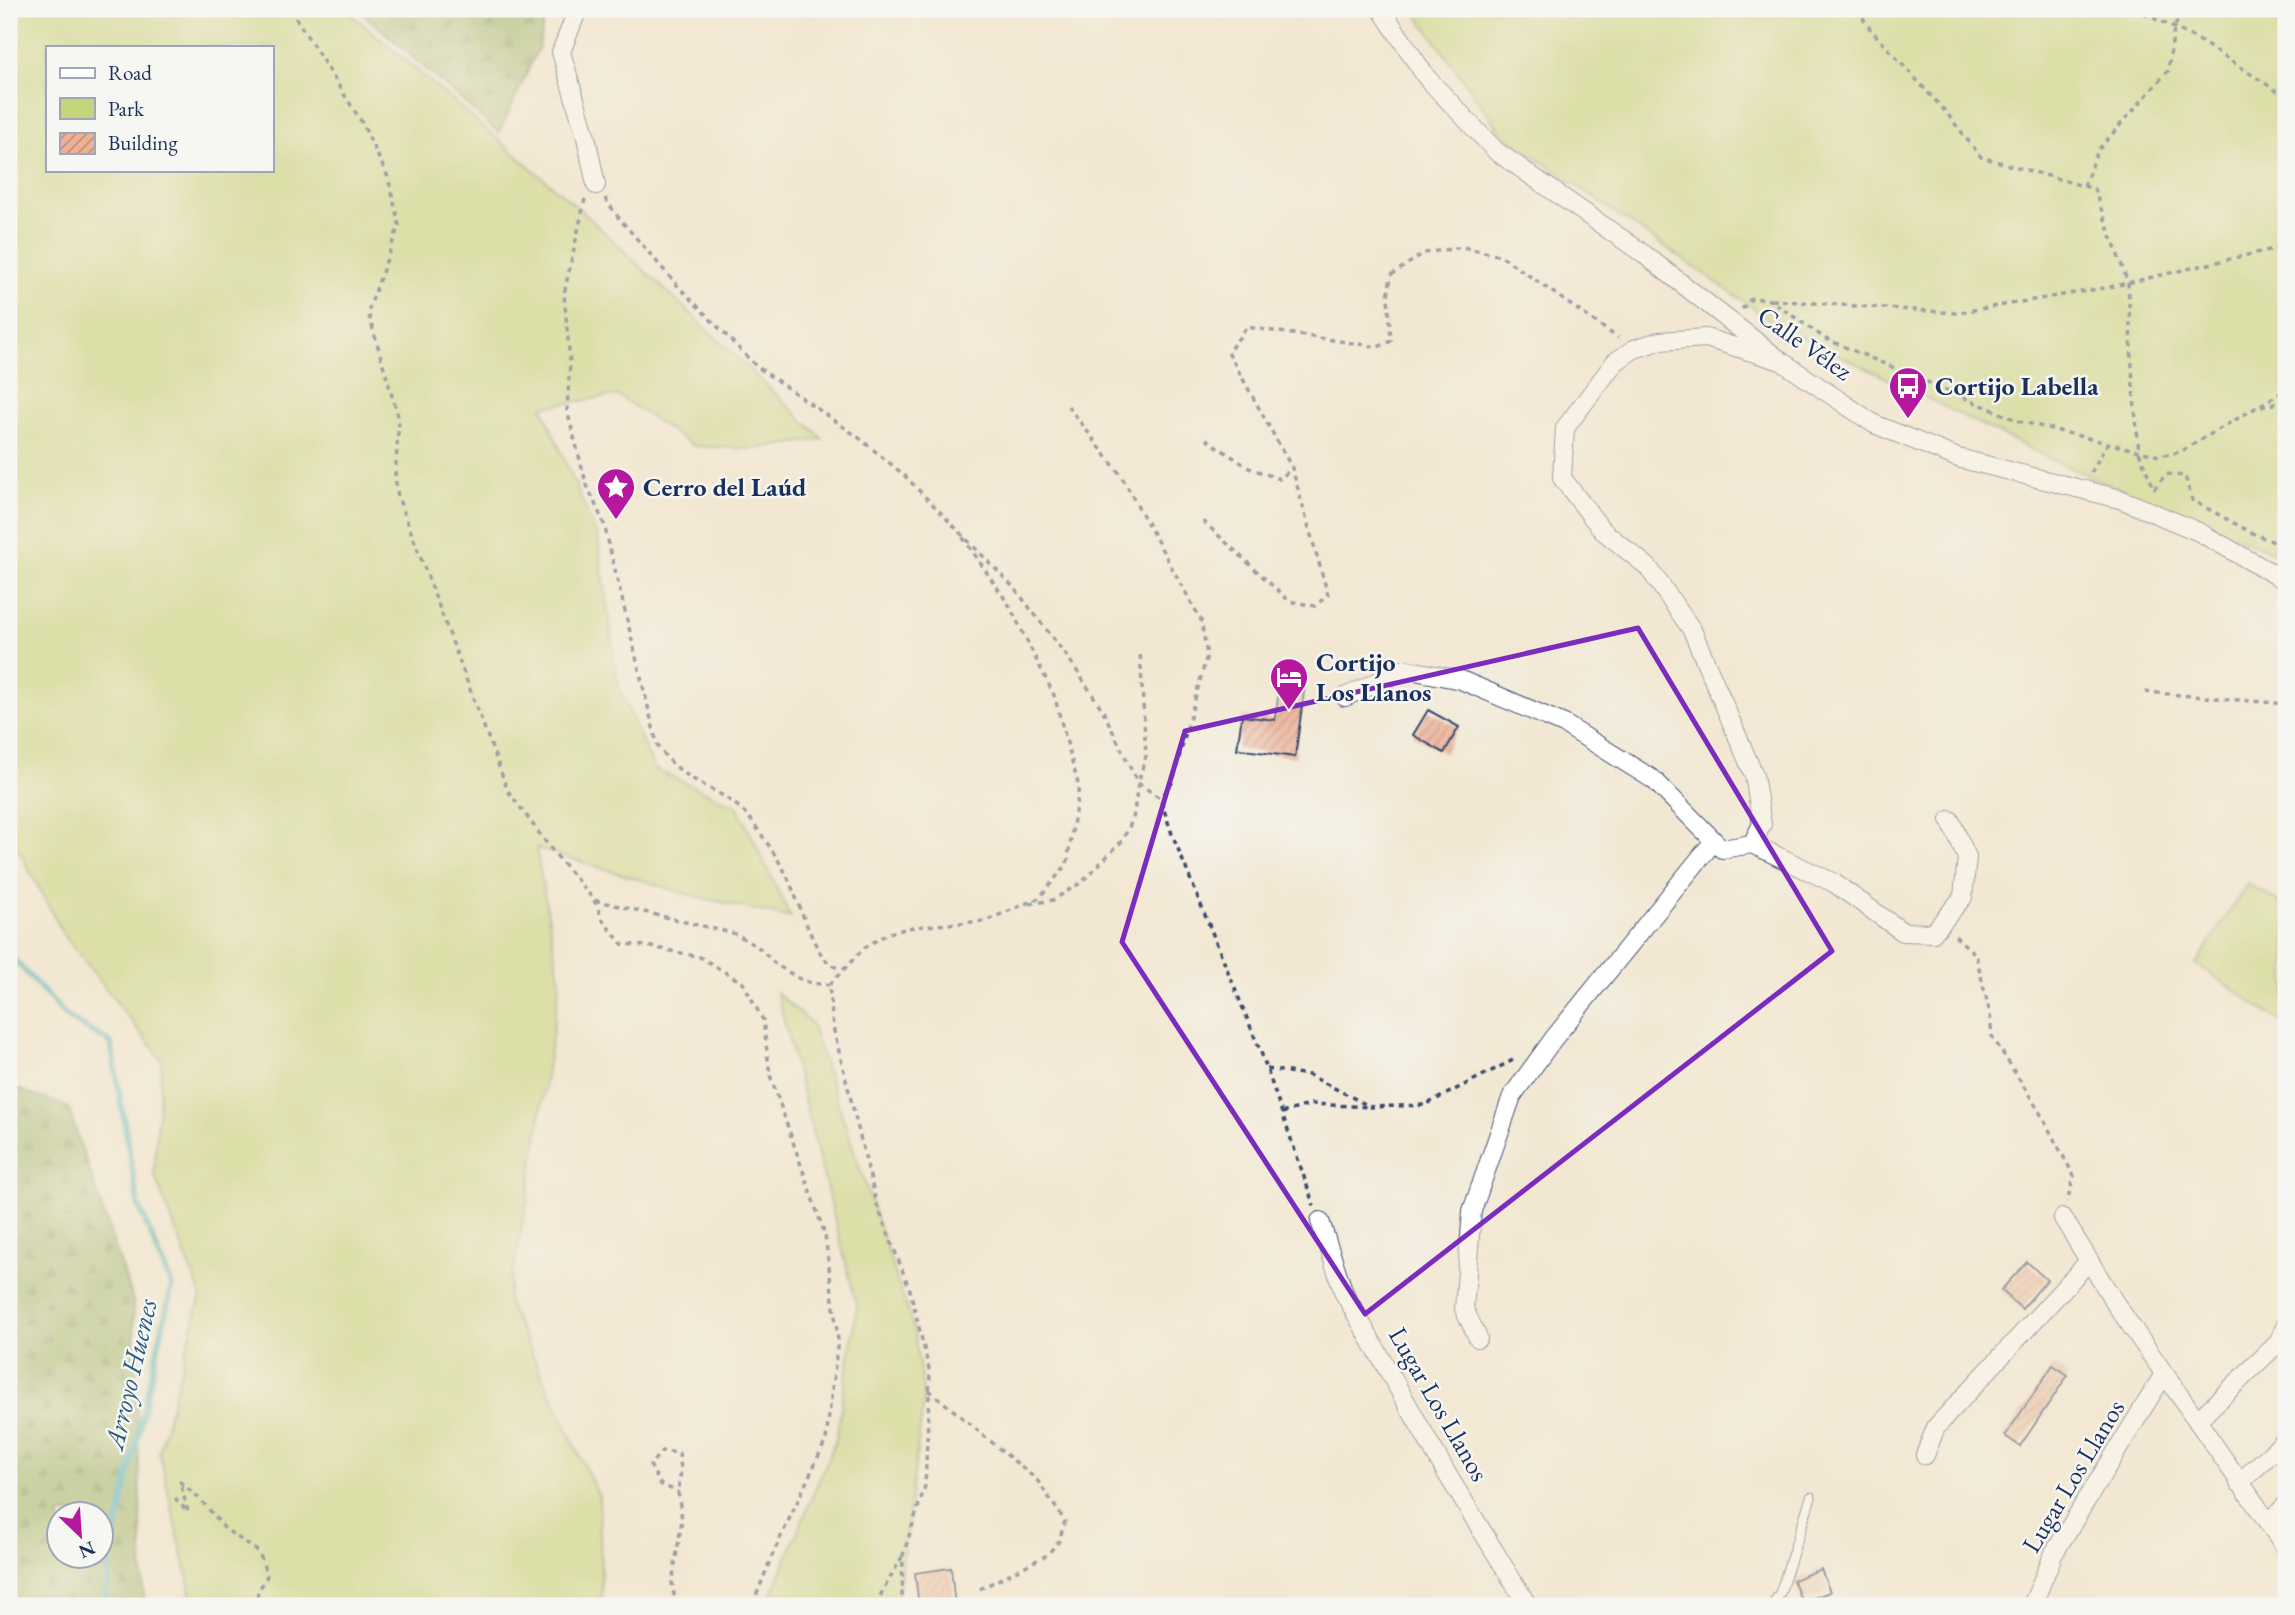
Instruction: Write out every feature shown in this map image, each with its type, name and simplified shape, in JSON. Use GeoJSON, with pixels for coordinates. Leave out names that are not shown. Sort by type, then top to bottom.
{"type":"FeatureCollection","features":[{"type":"Feature","properties":{"kind":"street"},"geometry":{"type":"LineString","coordinates":[[578,9],[561,52],[586,137],[596,185]]}},
{"type":"Feature","properties":{"kind":"street","name":"Calle Vélez"},"geometry":{"type":"LineString","coordinates":[[1381,9],[1427,78],[1496,151],[1644,255],[1781,361],[1874,424],[1958,458],[2120,499],[2199,532],[2286,582]]}},
{"type":"Feature","properties":{"kind":"street"},"geometry":{"type":"LineString","coordinates":[[1752,844],[1762,824],[1754,775],[1692,630],[1648,567],[1602,530],[1562,478],[1565,428],[1615,362],[1634,349],[1659,341],[1706,338],[1781,361]]}},
{"type":"Feature","properties":{"kind":"street"},"geometry":{"type":"LineString","coordinates":[[1345,697],[1405,669],[1461,680],[1564,724],[1654,780],[1722,849],[1752,844],[1834,883],[1903,932],[1933,933],[1963,897],[1968,857],[1950,820]]}},
{"type":"Feature","properties":{"kind":"street"},"geometry":{"type":"LineString","coordinates":[[1478,1338],[1464,1308],[1472,1211],[1512,1096],[1554,1038],[1714,841]]}},
{"type":"Feature","properties":{"kind":"street"},"geometry":{"type":"LineString","coordinates":[[2063,1218],[2115,1303],[2286,1548]]}},
{"type":"Feature","properties":{"kind":"street","name":"Lugar Los Llanos"},"geometry":{"type":"LineString","coordinates":[[1320,1221],[1345,1293],[1447,1474],[1528,1606]]}},
{"type":"Feature","properties":{"kind":"street"},"geometry":{"type":"LineString","coordinates":[[1925,1455],[1936,1427],[2089,1261]]}},
{"type":"Feature","properties":{"kind":"street"},"geometry":{"type":"LineString","coordinates":[[2197,1422],[2278,1343],[2286,1325]]}},
{"type":"Feature","properties":{"kind":"street","name":"Lugar Los Llanos"},"geometry":{"type":"LineString","coordinates":[[2032,1606],[2054,1553],[2164,1374]]}},
{"type":"Feature","properties":{"kind":"street"},"geometry":{"type":"LineString","coordinates":[[2239,1483],[2286,1440]]}},
{"type":"Feature","properties":{"kind":"street"},"geometry":{"type":"LineString","coordinates":[[2268,1523],[2286,1505]]}},
{"type":"Feature","properties":{"kind":"lane"},"geometry":{"type":"LineString","coordinates":[[1772,1606],[1780,1593],[1811,1497]]}},
{"type":"Feature","properties":{"kind":"path"},"geometry":{"type":"LineString","coordinates":[[290,9],[362,121],[388,177],[399,225],[368,312],[399,420],[395,476],[398,497],[508,791],[551,849],[594,900],[604,922],[622,944],[647,946],[700,957],[743,983],[763,1020],[770,1075],[825,1235],[838,1340],[826,1440],[752,1606]]}},
{"type":"Feature","properties":{"kind":"path"},"geometry":{"type":"LineString","coordinates":[[1857,9],[1871,30],[1945,111],[1981,158],[2094,188],[2127,283],[2139,452],[2154,489]]}},
{"type":"Feature","properties":{"kind":"path"},"geometry":{"type":"LineString","coordinates":[[2135,9],[2197,39],[2286,97]]}},
{"type":"Feature","properties":{"kind":"path"},"geometry":{"type":"LineString","coordinates":[[2084,186],[2098,150],[2168,71],[2174,27],[2183,9]]}},
{"type":"Feature","properties":{"kind":"path"},"geometry":{"type":"LineString","coordinates":[[841,970],[826,961],[811,936],[784,870],[752,821],[738,805],[687,777],[666,758],[657,744],[604,524],[586,482],[567,410],[570,362],[564,294],[586,192],[596,185],[618,217],[677,285],[756,366],[858,437],[904,475],[1016,590],[1069,659],[1102,709],[1138,783],[1160,798],[1267,1069],[1320,1221]]}},
{"type":"Feature","properties":{"kind":"path"},"geometry":{"type":"LineString","coordinates":[[1730,321],[1752,298],[1956,313],[2127,283],[2286,246]]}},
{"type":"Feature","properties":{"kind":"path"},"geometry":{"type":"LineString","coordinates":[[1203,522],[1289,601],[1315,606],[1328,595],[1293,468],[1228,352],[1247,327],[1378,347],[1391,341],[1388,297],[1391,275],[1424,253],[1463,247],[1500,256],[1634,349]]}},
{"type":"Feature","properties":{"kind":"path"},"geometry":{"type":"LineString","coordinates":[[1770,299],[1826,339],[2019,421],[2159,456],[2179,452],[2286,390]]}},
{"type":"Feature","properties":{"kind":"path"},"geometry":{"type":"LineString","coordinates":[[2255,408],[2286,401]]}},
{"type":"Feature","properties":{"kind":"path"},"geometry":{"type":"LineString","coordinates":[[1068,406],[1120,474],[1202,620],[1207,655],[1172,783],[1160,798]]}},
{"type":"Feature","properties":{"kind":"path"},"geometry":{"type":"LineString","coordinates":[[1206,439],[1250,467],[1280,479],[1293,468]]}},
{"type":"Feature","properties":{"kind":"path"},"geometry":{"type":"LineString","coordinates":[[2081,490],[2107,444]]}},
{"type":"Feature","properties":{"kind":"path"},"geometry":{"type":"LineString","coordinates":[[2141,508],[2166,474],[2185,476],[2192,500],[2252,533],[2286,547]]}},
{"type":"Feature","properties":{"kind":"path"},"geometry":{"type":"LineString","coordinates":[[880,1606],[881,1594],[903,1555],[925,1486],[930,1373],[911,1290],[877,1205],[833,1027],[829,985],[865,947],[889,933],[913,927],[985,921],[1039,898],[1068,864],[1079,787],[1054,695],[1009,605],[952,522]]}},
{"type":"Feature","properties":{"kind":"path"},"geometry":{"type":"LineString","coordinates":[[1024,905],[1053,900],[1082,882],[1122,841],[1133,819],[1138,783],[1146,756],[1140,651]]}},
{"type":"Feature","properties":{"kind":"path"},"geometry":{"type":"LineString","coordinates":[[2145,692],[2286,704]]}},
{"type":"Feature","properties":{"kind":"path"},"geometry":{"type":"LineString","coordinates":[[594,900],[736,934],[761,949],[775,964],[798,978],[829,985]]}},
{"type":"Feature","properties":{"kind":"path"},"geometry":{"type":"LineString","coordinates":[[1933,933],[1949,930],[1976,955],[1990,1014],[1992,1036],[2039,1111],[2074,1176],[2063,1218]]}},
{"type":"Feature","properties":{"kind":"path"},"geometry":{"type":"LineString","coordinates":[[1282,1113],[1311,1104],[1371,1107],[1425,1105],[1519,1056]]}},
{"type":"Feature","properties":{"kind":"path"},"geometry":{"type":"LineString","coordinates":[[1267,1069],[1309,1075],[1371,1107]]}},
{"type":"Feature","properties":{"kind":"path"},"geometry":{"type":"LineString","coordinates":[[929,1390],[1037,1480],[1065,1521],[1059,1541],[1047,1555],[980,1589]]}},
{"type":"Feature","properties":{"kind":"path"},"geometry":{"type":"LineString","coordinates":[[676,1606],[672,1583],[681,1520],[678,1492],[681,1469],[679,1453],[662,1451],[650,1465],[660,1484],[678,1492]]}},
{"type":"Feature","properties":{"kind":"path"},"geometry":{"type":"LineString","coordinates":[[175,1498],[188,1512],[180,1482],[200,1499],[225,1529],[259,1552],[267,1576],[258,1592],[256,1606]]}},
{"type":"Feature","properties":{"kind":"path"},"geometry":{"type":"LineString","coordinates":[[903,1555],[902,1599],[905,1606]]}},
{"type":"Feature","properties":{"kind":"highlighted area"},"geometry":{"type":"Polygon","coordinates":[[[1638,628],[1832,951],[1365,1314],[1122,942],[1185,731],[1638,628]]]}},
{"type":"Feature","properties":{"kind":"green space"},"geometry":{"type":"Polygon","coordinates":[[[9,9],[345,9],[584,213],[823,439],[753,449],[694,446],[617,395],[542,407],[598,538],[618,686],[654,769],[737,806],[791,918],[690,895],[536,848],[560,982],[528,1197],[507,1301],[599,1497],[602,1606],[189,1606],[190,1588],[159,1451],[201,1295],[154,1174],[162,1060],[64,935],[9,832],[9,9]]]}},
{"type":"Feature","properties":{"kind":"green space"},"geometry":{"type":"Polygon","coordinates":[[[358,9],[546,9],[539,47],[499,133],[358,9]]]}},
{"type":"Feature","properties":{"kind":"green space"},"geometry":{"type":"Polygon","coordinates":[[[1413,9],[2286,9],[2286,558],[2063,465],[1778,325],[1502,134],[1413,9]]]}},
{"type":"Feature","properties":{"kind":"green space"},"geometry":{"type":"Polygon","coordinates":[[[2247,884],[2286,905],[2286,1025],[2196,964],[2247,884]]]}},
{"type":"Feature","properties":{"kind":"green space"},"geometry":{"type":"Polygon","coordinates":[[[777,993],[811,1023],[914,1330],[924,1398],[897,1602],[899,1606],[767,1606],[836,1439],[857,1307],[777,993]]]}},
{"type":"Feature","properties":{"kind":"green space"},"geometry":{"type":"Polygon","coordinates":[[[9,1086],[68,1107],[133,1300],[144,1606],[9,1606],[9,1086]]]}},
{"type":"Feature","properties":{"kind":"building"},"geometry":{"type":"Polygon","coordinates":[[[1281,674],[1306,677],[1295,757],[1237,749],[1242,716],[1275,720],[1281,674]]]}},
{"type":"Feature","properties":{"kind":"building"},"geometry":{"type":"Polygon","coordinates":[[[1428,710],[1459,727],[1444,753],[1413,735],[1428,710]]]}},
{"type":"Feature","properties":{"kind":"building"},"geometry":{"type":"Polygon","coordinates":[[[2027,1262],[2047,1280],[2022,1309],[2001,1290],[2027,1262]]]}},
{"type":"Feature","properties":{"kind":"building"},"geometry":{"type":"Polygon","coordinates":[[[2053,1365],[2068,1375],[2020,1446],[2005,1436],[2053,1365]]]}},
{"type":"Feature","properties":{"kind":"building"},"geometry":{"type":"Polygon","coordinates":[[[951,1568],[955,1606],[919,1606],[915,1573],[951,1568]]]}},
{"type":"Feature","properties":{"kind":"building"},"geometry":{"type":"Polygon","coordinates":[[[1821,1569],[1830,1592],[1802,1602],[1793,1580],[1821,1569]]]}},
{"type":"Feature","properties":{"kind":"waterway","name":"Arroyo Huenes"},"geometry":{"type":"LineString","coordinates":[[9,954],[67,1017],[111,1043],[138,1204],[172,1286],[110,1557],[105,1606]]}},
{"type":"Feature","properties":{"kind":"place","name":"Cortijo Labella"},"geometry":{"type":"Point","coordinates":[1908,420]}},
{"type":"Feature","properties":{"kind":"place","name":"Cerro del Laúd"},"geometry":{"type":"Point","coordinates":[616,521]}},
{"type":"Feature","properties":{"kind":"place","name":"Cortijo Los Llanos"},"geometry":{"type":"Point","coordinates":[1289,711]}}]}
